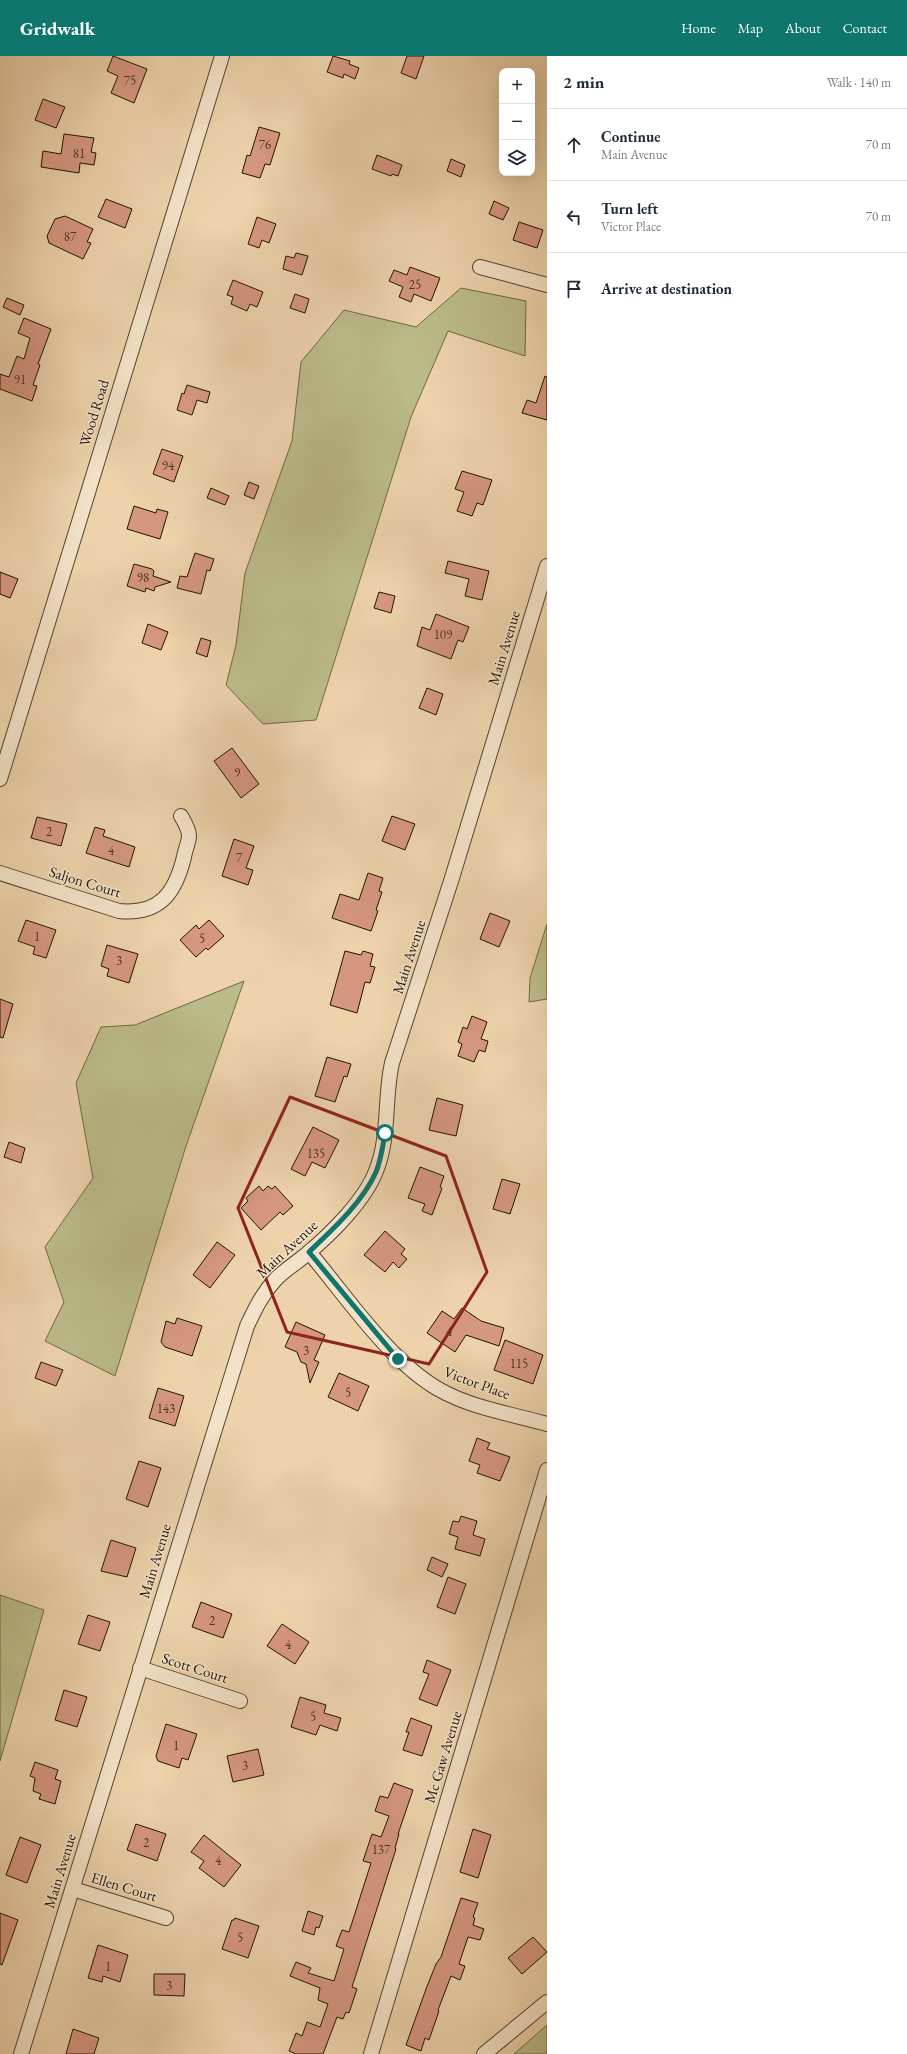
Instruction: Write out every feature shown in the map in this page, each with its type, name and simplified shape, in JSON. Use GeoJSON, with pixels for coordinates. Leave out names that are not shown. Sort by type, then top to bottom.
{"type":"FeatureCollection","features":[{"type":"Feature","properties":{"kind":"street","name":"Wood Road"},"geometry":{"type":"LineString","coordinates":[[0,779],[222,56]]}},
{"type":"Feature","properties":{"kind":"street"},"geometry":{"type":"LineString","coordinates":[[480,267],[547,285]]}},
{"type":"Feature","properties":{"kind":"street","name":"Main Avenue"},"geometry":{"type":"LineString","coordinates":[[21,2054],[247,1326],[259,1300],[276,1279],[309,1252],[350,1210],[365,1191],[376,1172],[383,1147],[387,1090],[392,1063],[452,878],[547,566]]}},
{"type":"Feature","properties":{"kind":"street","name":"Saljon Court"},"geometry":{"type":"LineString","coordinates":[[0,873],[118,911],[130,912],[151,908],[163,901],[180,875],[189,835],[181,816]]}},
{"type":"Feature","properties":{"kind":"street","name":"Victor Place"},"geometry":{"type":"LineString","coordinates":[[309,1252],[398,1359],[418,1376],[441,1390],[465,1401],[547,1424]]}},
{"type":"Feature","properties":{"kind":"street","name":"Mc Gaw Avenue"},"geometry":{"type":"LineString","coordinates":[[371,2054],[547,1470]]}},
{"type":"Feature","properties":{"kind":"street","name":"Scott Court"},"geometry":{"type":"LineString","coordinates":[[140,1668],[240,1700]]}},
{"type":"Feature","properties":{"kind":"street","name":"Ellen Court"},"geometry":{"type":"LineString","coordinates":[[73,1889],[166,1918]]}},
{"type":"Feature","properties":{"kind":"street"},"geometry":{"type":"LineString","coordinates":[[484,2054],[547,2002]]}},
{"type":"Feature","properties":{"kind":"highlighted area"},"geometry":{"type":"Polygon","coordinates":[[[290,1097],[446,1156],[487,1272],[429,1364],[287,1332],[238,1208],[290,1097]]]}},
{"type":"Feature","properties":{"kind":"green space"},"geometry":{"type":"Polygon","coordinates":[[[461,288],[526,301],[525,356],[448,331],[411,417],[316,720],[263,724],[226,685],[236,645],[245,573],[292,441],[301,362],[344,310],[416,327],[461,288]]]}},
{"type":"Feature","properties":{"kind":"green space"},"geometry":{"type":"Polygon","coordinates":[[[547,924],[547,999],[529,1002],[530,978],[547,924]]]}},
{"type":"Feature","properties":{"kind":"green space"},"geometry":{"type":"Polygon","coordinates":[[[244,981],[186,1146],[115,1376],[45,1341],[64,1302],[45,1247],[93,1178],[76,1083],[101,1027],[135,1025],[244,981]]]}},
{"type":"Feature","properties":{"kind":"green space"},"geometry":{"type":"Polygon","coordinates":[[[0,1595],[44,1610],[0,1761],[0,1595]]]}},
{"type":"Feature","properties":{"kind":"green space"},"geometry":{"type":"Polygon","coordinates":[[[547,2025],[547,2054],[514,2054],[547,2025]]]}},
{"type":"Feature","properties":{"kind":"building"},"geometry":{"type":"Polygon","coordinates":[[[113,56],[147,69],[134,103],[111,93],[118,76],[107,71],[113,56]]]}},
{"type":"Feature","properties":{"kind":"building"},"geometry":{"type":"Polygon","coordinates":[[[333,56],[350,61],[349,64],[359,68],[355,79],[344,74],[343,78],[327,72],[333,56]]]}},
{"type":"Feature","properties":{"kind":"building"},"geometry":{"type":"Polygon","coordinates":[[[407,56],[424,56],[416,79],[401,73],[407,56]]]}},
{"type":"Feature","properties":{"kind":"building"},"geometry":{"type":"Polygon","coordinates":[[[43,99],[65,107],[56,128],[35,120],[43,99]]]}},
{"type":"Feature","properties":{"kind":"building"},"geometry":{"type":"Polygon","coordinates":[[[259,127],[280,133],[270,165],[265,164],[260,178],[242,173],[247,155],[250,156],[259,127]]]}},
{"type":"Feature","properties":{"kind":"building"},"geometry":{"type":"Polygon","coordinates":[[[64,134],[94,138],[91,152],[96,153],[94,165],[80,163],[79,173],[41,167],[43,151],[61,154],[64,134]]]}},
{"type":"Feature","properties":{"kind":"building"},"geometry":{"type":"Polygon","coordinates":[[[377,155],[402,165],[398,176],[392,174],[391,176],[372,169],[377,155]]]}},
{"type":"Feature","properties":{"kind":"building"},"geometry":{"type":"Polygon","coordinates":[[[451,159],[465,165],[461,177],[447,171],[451,159]]]}},
{"type":"Feature","properties":{"kind":"building"},"geometry":{"type":"Polygon","coordinates":[[[106,199],[132,209],[125,228],[98,217],[106,199]]]}},
{"type":"Feature","properties":{"kind":"building"},"geometry":{"type":"Polygon","coordinates":[[[494,201],[509,208],[503,220],[489,214],[494,201]]]}},
{"type":"Feature","properties":{"kind":"building"},"geometry":{"type":"Polygon","coordinates":[[[65,216],[93,229],[87,242],[91,243],[83,259],[49,243],[47,236],[55,219],[65,216]]]}},
{"type":"Feature","properties":{"kind":"building"},"geometry":{"type":"Polygon","coordinates":[[[257,217],[276,224],[269,243],[262,240],[259,248],[248,244],[257,217]]]}},
{"type":"Feature","properties":{"kind":"building"},"geometry":{"type":"Polygon","coordinates":[[[519,222],[543,230],[537,248],[513,240],[519,222]]]}},
{"type":"Feature","properties":{"kind":"building"},"geometry":{"type":"Polygon","coordinates":[[[296,253],[308,256],[302,275],[283,269],[286,256],[294,258],[296,253]]]}},
{"type":"Feature","properties":{"kind":"building"},"geometry":{"type":"Polygon","coordinates":[[[410,267],[440,278],[431,301],[414,294],[411,302],[399,297],[403,287],[389,281],[394,270],[407,275],[410,267]]]}},
{"type":"Feature","properties":{"kind":"building"},"geometry":{"type":"Polygon","coordinates":[[[233,280],[263,292],[257,307],[250,304],[247,311],[231,304],[233,297],[227,295],[233,280]]]}},
{"type":"Feature","properties":{"kind":"building"},"geometry":{"type":"Polygon","coordinates":[[[295,294],[309,299],[305,313],[290,308],[295,294]]]}},
{"type":"Feature","properties":{"kind":"building"},"geometry":{"type":"Polygon","coordinates":[[[7,298],[24,305],[20,315],[3,307],[7,298]]]}},
{"type":"Feature","properties":{"kind":"building"},"geometry":{"type":"Polygon","coordinates":[[[24,318],[51,329],[38,364],[40,365],[33,385],[37,386],[32,401],[0,389],[0,374],[9,377],[17,356],[24,359],[30,338],[18,333],[24,318]]]}},
{"type":"Feature","properties":{"kind":"building"},"geometry":{"type":"Polygon","coordinates":[[[545,376],[547,377],[547,420],[522,413],[527,400],[536,403],[545,376]]]}},
{"type":"Feature","properties":{"kind":"building"},"geometry":{"type":"Polygon","coordinates":[[[187,385],[210,392],[207,403],[197,400],[192,415],[177,410],[182,393],[184,394],[187,385]]]}},
{"type":"Feature","properties":{"kind":"building"},"geometry":{"type":"Polygon","coordinates":[[[162,449],[183,456],[174,482],[153,474],[162,449]]]}},
{"type":"Feature","properties":{"kind":"building"},"geometry":{"type":"Polygon","coordinates":[[[462,471],[492,480],[483,505],[477,503],[472,516],[457,511],[464,492],[455,489],[462,471]]]}},
{"type":"Feature","properties":{"kind":"building"},"geometry":{"type":"Polygon","coordinates":[[[249,482],[259,486],[254,499],[244,495],[249,482]]]}},
{"type":"Feature","properties":{"kind":"building"},"geometry":{"type":"Polygon","coordinates":[[[211,488],[229,496],[225,505],[207,498],[211,488]]]}},
{"type":"Feature","properties":{"kind":"building"},"geometry":{"type":"Polygon","coordinates":[[[134,506],[156,513],[157,509],[168,512],[160,539],[127,529],[134,506]]]}},
{"type":"Feature","properties":{"kind":"building"},"geometry":{"type":"Polygon","coordinates":[[[195,553],[214,559],[210,571],[207,570],[201,594],[177,588],[180,576],[187,577],[195,553]]]}},
{"type":"Feature","properties":{"kind":"building"},"geometry":{"type":"Polygon","coordinates":[[[448,561],[489,571],[482,600],[465,596],[469,579],[445,573],[448,561]]]}},
{"type":"Feature","properties":{"kind":"building"},"geometry":{"type":"Polygon","coordinates":[[[134,564],[152,569],[154,571],[153,576],[171,582],[155,587],[154,591],[146,588],[145,592],[127,586],[134,564]]]}},
{"type":"Feature","properties":{"kind":"building"},"geometry":{"type":"Polygon","coordinates":[[[0,572],[18,579],[10,598],[0,594],[0,572]]]}},
{"type":"Feature","properties":{"kind":"building"},"geometry":{"type":"Polygon","coordinates":[[[379,592],[395,596],[391,613],[374,608],[379,592]]]}},
{"type":"Feature","properties":{"kind":"building"},"geometry":{"type":"Polygon","coordinates":[[[436,614],[469,627],[463,642],[458,640],[451,659],[417,646],[422,627],[430,630],[436,614]]]}},
{"type":"Feature","properties":{"kind":"building"},"geometry":{"type":"Polygon","coordinates":[[[148,624],[168,632],[161,650],[142,643],[148,624]]]}},
{"type":"Feature","properties":{"kind":"building"},"geometry":{"type":"Polygon","coordinates":[[[201,638],[211,641],[207,657],[196,653],[201,638]]]}},
{"type":"Feature","properties":{"kind":"building"},"geometry":{"type":"Polygon","coordinates":[[[427,688],[443,694],[436,715],[419,708],[427,688]]]}},
{"type":"Feature","properties":{"kind":"building"},"geometry":{"type":"Polygon","coordinates":[[[232,748],[259,784],[241,798],[214,761],[232,748]]]}},
{"type":"Feature","properties":{"kind":"building"},"geometry":{"type":"Polygon","coordinates":[[[392,816],[415,824],[405,850],[382,841],[392,816]]]}},
{"type":"Feature","properties":{"kind":"building"},"geometry":{"type":"Polygon","coordinates":[[[37,817],[67,824],[61,846],[31,838],[37,817]]]}},
{"type":"Feature","properties":{"kind":"building"},"geometry":{"type":"Polygon","coordinates":[[[95,827],[105,830],[103,836],[135,847],[129,867],[86,853],[95,827]]]}},
{"type":"Feature","properties":{"kind":"building"},"geometry":{"type":"Polygon","coordinates":[[[234,839],[254,846],[246,868],[253,870],[248,885],[222,876],[234,839]]]}},
{"type":"Feature","properties":{"kind":"building"},"geometry":{"type":"Polygon","coordinates":[[[368,873],[383,878],[379,891],[382,892],[376,910],[378,911],[371,931],[332,918],[340,894],[359,900],[368,873]]]}},
{"type":"Feature","properties":{"kind":"building"},"geometry":{"type":"Polygon","coordinates":[[[490,913],[510,921],[499,947],[480,939],[490,913]]]}},
{"type":"Feature","properties":{"kind":"building"},"geometry":{"type":"Polygon","coordinates":[[[26,920],[56,930],[46,958],[33,954],[35,947],[18,941],[26,920]]]}},
{"type":"Feature","properties":{"kind":"building"},"geometry":{"type":"Polygon","coordinates":[[[209,920],[224,936],[208,950],[206,948],[196,957],[180,940],[196,925],[199,929],[209,920]]]}},
{"type":"Feature","properties":{"kind":"building"},"geometry":{"type":"Polygon","coordinates":[[[107,945],[138,954],[129,983],[107,976],[109,969],[101,966],[107,945]]]}},
{"type":"Feature","properties":{"kind":"building"},"geometry":{"type":"Polygon","coordinates":[[[345,951],[361,955],[363,951],[373,954],[370,966],[375,967],[370,983],[365,982],[357,1013],[330,1005],[345,951]]]}},
{"type":"Feature","properties":{"kind":"building"},"geometry":{"type":"Polygon","coordinates":[[[0,999],[13,1004],[3,1038],[0,1037],[0,999]]]}},
{"type":"Feature","properties":{"kind":"building"},"geometry":{"type":"Polygon","coordinates":[[[472,1016],[487,1022],[481,1039],[488,1041],[485,1052],[479,1050],[474,1062],[458,1056],[462,1044],[458,1042],[463,1027],[467,1029],[472,1016]]]}},
{"type":"Feature","properties":{"kind":"building"},"geometry":{"type":"Polygon","coordinates":[[[327,1057],[351,1064],[347,1077],[344,1076],[335,1102],[315,1096],[327,1057]]]}},
{"type":"Feature","properties":{"kind":"building"},"geometry":{"type":"Polygon","coordinates":[[[437,1098],[463,1105],[456,1136],[429,1130],[437,1098]]]}},
{"type":"Feature","properties":{"kind":"building"},"geometry":{"type":"Polygon","coordinates":[[[313,1127],[339,1140],[325,1168],[312,1162],[305,1176],[291,1169],[313,1127]]]}},
{"type":"Feature","properties":{"kind":"building"},"geometry":{"type":"Polygon","coordinates":[[[9,1142],[25,1148],[21,1163],[4,1157],[9,1142]]]}},
{"type":"Feature","properties":{"kind":"building"},"geometry":{"type":"Polygon","coordinates":[[[420,1167],[444,1176],[440,1187],[442,1188],[432,1215],[422,1211],[425,1204],[408,1198],[420,1167]]]}},
{"type":"Feature","properties":{"kind":"building"},"geometry":{"type":"Polygon","coordinates":[[[502,1179],[520,1184],[510,1214],[493,1209],[502,1179]]]}},
{"type":"Feature","properties":{"kind":"building"},"geometry":{"type":"Polygon","coordinates":[[[259,1186],[263,1191],[268,1186],[272,1189],[275,1186],[293,1206],[283,1215],[280,1212],[261,1230],[241,1208],[248,1201],[246,1198],[259,1186]]]}},
{"type":"Feature","properties":{"kind":"building"},"geometry":{"type":"Polygon","coordinates":[[[385,1231],[405,1249],[401,1254],[407,1259],[399,1268],[393,1262],[385,1272],[364,1255],[385,1231]]]}},
{"type":"Feature","properties":{"kind":"building"},"geometry":{"type":"Polygon","coordinates":[[[217,1242],[235,1255],[210,1288],[193,1275],[217,1242]]]}},
{"type":"Feature","properties":{"kind":"building"},"geometry":{"type":"Polygon","coordinates":[[[462,1308],[481,1321],[504,1328],[499,1346],[466,1335],[455,1352],[427,1333],[442,1311],[454,1319],[462,1308]]]}},
{"type":"Feature","properties":{"kind":"building"},"geometry":{"type":"Polygon","coordinates":[[[177,1318],[202,1326],[192,1356],[165,1347],[161,1342],[166,1321],[175,1324],[177,1318]]]}},
{"type":"Feature","properties":{"kind":"building"},"geometry":{"type":"Polygon","coordinates":[[[296,1322],[325,1335],[314,1360],[319,1362],[310,1383],[306,1364],[301,1362],[297,1352],[285,1347],[296,1322]]]}},
{"type":"Feature","properties":{"kind":"building"},"geometry":{"type":"Polygon","coordinates":[[[505,1340],[543,1355],[533,1384],[494,1370],[505,1340]]]}},
{"type":"Feature","properties":{"kind":"building"},"geometry":{"type":"Polygon","coordinates":[[[41,1362],[63,1370],[56,1386],[35,1378],[41,1362]]]}},
{"type":"Feature","properties":{"kind":"building"},"geometry":{"type":"Polygon","coordinates":[[[339,1373],[369,1386],[358,1411],[328,1397],[339,1373]]]}},
{"type":"Feature","properties":{"kind":"building"},"geometry":{"type":"Polygon","coordinates":[[[158,1388],[184,1396],[175,1426],[149,1418],[158,1388]]]}},
{"type":"Feature","properties":{"kind":"building"},"geometry":{"type":"Polygon","coordinates":[[[477,1438],[490,1443],[487,1449],[510,1457],[500,1481],[477,1473],[480,1465],[469,1461],[477,1438]]]}},
{"type":"Feature","properties":{"kind":"building"},"geometry":{"type":"Polygon","coordinates":[[[139,1461],[161,1468],[148,1507],[126,1499],[139,1461]]]}},
{"type":"Feature","properties":{"kind":"building"},"geometry":{"type":"Polygon","coordinates":[[[461,1516],[477,1521],[473,1535],[485,1539],[480,1556],[455,1549],[458,1537],[449,1534],[453,1521],[459,1522],[461,1516]]]}},
{"type":"Feature","properties":{"kind":"building"},"geometry":{"type":"Polygon","coordinates":[[[111,1540],[136,1548],[127,1577],[101,1571],[111,1540]]]}},
{"type":"Feature","properties":{"kind":"building"},"geometry":{"type":"Polygon","coordinates":[[[432,1557],[448,1564],[442,1577],[427,1570],[432,1557]]]}},
{"type":"Feature","properties":{"kind":"building"},"geometry":{"type":"Polygon","coordinates":[[[448,1577],[466,1584],[455,1614],[437,1607],[448,1577]]]}},
{"type":"Feature","properties":{"kind":"building"},"geometry":{"type":"Polygon","coordinates":[[[201,1602],[232,1614],[223,1638],[192,1627],[201,1602]]]}},
{"type":"Feature","properties":{"kind":"building"},"geometry":{"type":"Polygon","coordinates":[[[88,1615],[110,1622],[100,1651],[78,1644],[88,1615]]]}},
{"type":"Feature","properties":{"kind":"building"},"geometry":{"type":"Polygon","coordinates":[[[282,1624],[309,1642],[295,1664],[267,1646],[282,1624]]]}},
{"type":"Feature","properties":{"kind":"building"},"geometry":{"type":"Polygon","coordinates":[[[427,1660],[451,1670],[437,1706],[419,1699],[429,1674],[423,1672],[427,1660]]]}},
{"type":"Feature","properties":{"kind":"building"},"geometry":{"type":"Polygon","coordinates":[[[64,1690],[87,1697],[77,1727],[55,1720],[64,1690]]]}},
{"type":"Feature","properties":{"kind":"building"},"geometry":{"type":"Polygon","coordinates":[[[300,1697],[326,1705],[324,1713],[341,1718],[337,1731],[320,1725],[316,1735],[291,1727],[300,1697]]]}},
{"type":"Feature","properties":{"kind":"building"},"geometry":{"type":"Polygon","coordinates":[[[411,1718],[432,1726],[422,1756],[403,1750],[409,1732],[406,1732],[411,1718]]]}},
{"type":"Feature","properties":{"kind":"building"},"geometry":{"type":"Polygon","coordinates":[[[166,1724],[197,1734],[188,1760],[182,1758],[179,1768],[158,1761],[156,1756],[166,1724]]]}},
{"type":"Feature","properties":{"kind":"building"},"geometry":{"type":"Polygon","coordinates":[[[258,1749],[264,1775],[233,1782],[227,1756],[258,1749]]]}},
{"type":"Feature","properties":{"kind":"building"},"geometry":{"type":"Polygon","coordinates":[[[35,1762],[58,1770],[55,1779],[61,1781],[55,1804],[39,1799],[41,1794],[33,1791],[35,1778],[30,1776],[35,1762]]]}},
{"type":"Feature","properties":{"kind":"building"},"geometry":{"type":"Polygon","coordinates":[[[394,1783],[413,1790],[398,1834],[396,1849],[352,1987],[357,1989],[349,2013],[346,2012],[343,2019],[337,2017],[323,2054],[296,2054],[289,2051],[296,2033],[302,2036],[307,2022],[320,2027],[328,2004],[318,2000],[320,1988],[290,1976],[296,1962],[311,1968],[308,1973],[334,1981],[344,1949],[336,1946],[342,1930],[349,1932],[371,1863],[363,1861],[372,1834],[381,1837],[389,1816],[375,1811],[380,1796],[388,1798],[394,1783]]]}},
{"type":"Feature","properties":{"kind":"building"},"geometry":{"type":"Polygon","coordinates":[[[136,1824],[166,1834],[157,1861],[127,1850],[136,1824]]]}},
{"type":"Feature","properties":{"kind":"building"},"geometry":{"type":"Polygon","coordinates":[[[473,1829],[491,1835],[478,1878],[460,1872],[473,1829]]]}},
{"type":"Feature","properties":{"kind":"building"},"geometry":{"type":"Polygon","coordinates":[[[204,1835],[241,1865],[224,1887],[199,1868],[204,1861],[191,1852],[204,1835]]]}},
{"type":"Feature","properties":{"kind":"building"},"geometry":{"type":"Polygon","coordinates":[[[20,1837],[41,1845],[27,1883],[6,1875],[20,1837]]]}},
{"type":"Feature","properties":{"kind":"building"},"geometry":{"type":"Polygon","coordinates":[[[461,1898],[478,1903],[473,1917],[475,1918],[473,1925],[484,1929],[480,1940],[468,1937],[459,1964],[465,1966],[460,1980],[451,1976],[438,2010],[439,2011],[429,2040],[425,2038],[421,2051],[406,2045],[426,1989],[436,1964],[441,1957],[461,1898]]]}},
{"type":"Feature","properties":{"kind":"building"},"geometry":{"type":"Polygon","coordinates":[[[308,1911],[323,1916],[319,1928],[316,1927],[314,1935],[302,1931],[308,1911]]]}},
{"type":"Feature","properties":{"kind":"building"},"geometry":{"type":"Polygon","coordinates":[[[0,1913],[18,1920],[2,1965],[0,1964],[0,1913]]]}},
{"type":"Feature","properties":{"kind":"building"},"geometry":{"type":"Polygon","coordinates":[[[235,1918],[259,1926],[248,1958],[222,1949],[232,1920],[235,1918]]]}},
{"type":"Feature","properties":{"kind":"building"},"geometry":{"type":"Polygon","coordinates":[[[533,1937],[547,1952],[522,1974],[508,1958],[533,1937]]]}},
{"type":"Feature","properties":{"kind":"building"},"geometry":{"type":"Polygon","coordinates":[[[98,1945],[128,1955],[120,1982],[103,1976],[102,1982],[88,1978],[98,1945]]]}},
{"type":"Feature","properties":{"kind":"building"},"geometry":{"type":"Polygon","coordinates":[[[154,1974],[185,1974],[184,1996],[154,1995],[154,1974]]]}},
{"type":"Feature","properties":{"kind":"building"},"geometry":{"type":"Polygon","coordinates":[[[73,2029],[99,2038],[94,2054],[66,2054],[73,2029]]]}},
{"type":"Feature","properties":{"kind":"route"},"geometry":{"type":"LineString","coordinates":[[385,1133],[376,1172],[365,1191],[342,1219],[309,1252],[398,1359]]}}]}
